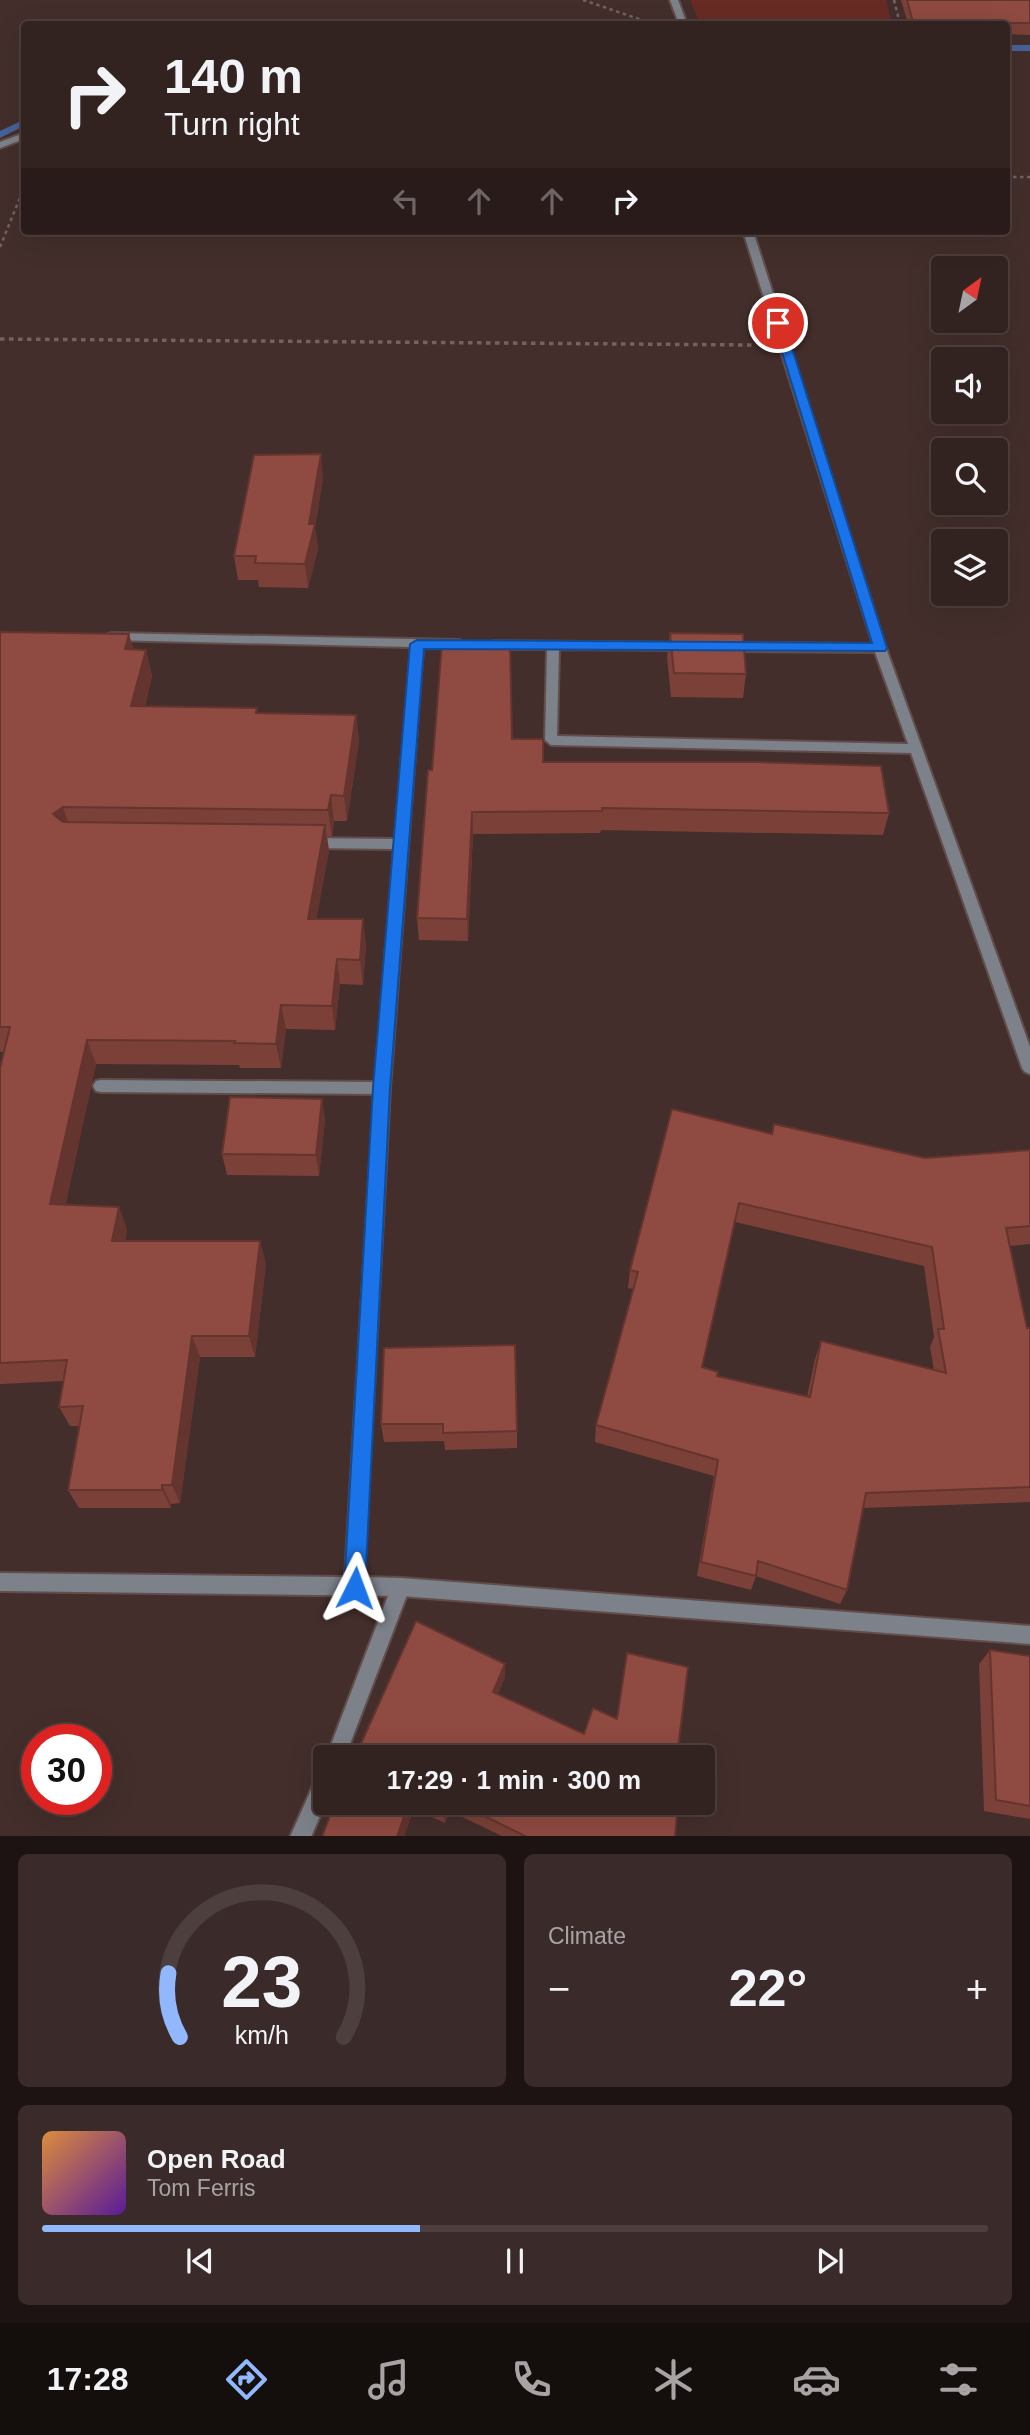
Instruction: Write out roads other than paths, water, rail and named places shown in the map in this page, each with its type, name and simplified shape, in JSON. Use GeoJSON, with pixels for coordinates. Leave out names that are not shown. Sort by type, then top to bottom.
{"type":"FeatureCollection","features":[{"type":"Feature","properties":{"kind":"street"},"geometry":{"type":"LineString","coordinates":[[674,0],[682,21]]}},
{"type":"Feature","properties":{"kind":"street"},"geometry":{"type":"LineString","coordinates":[[0,145],[21,137]]}},
{"type":"Feature","properties":{"kind":"street"},"geometry":{"type":"LineString","coordinates":[[749,235],[914,749],[1030,1068]]}},
{"type":"Feature","properties":{"kind":"street"},"geometry":{"type":"LineString","coordinates":[[97,637],[472,645]]}},
{"type":"Feature","properties":{"kind":"street"},"geometry":{"type":"LineString","coordinates":[[355,1588],[382,1088],[417,644]]}},
{"type":"Feature","properties":{"kind":"street"},"geometry":{"type":"LineString","coordinates":[[485,645],[703,646]]}},
{"type":"Feature","properties":{"kind":"street"},"geometry":{"type":"LineString","coordinates":[[553,645],[551,740],[914,749]]}},
{"type":"Feature","properties":{"kind":"street"},"geometry":{"type":"LineString","coordinates":[[717,646],[880,648]]}},
{"type":"Feature","properties":{"kind":"street"},"geometry":{"type":"LineString","coordinates":[[291,843],[402,844]]}},
{"type":"Feature","properties":{"kind":"street"},"geometry":{"type":"LineString","coordinates":[[101,1086],[382,1088]]}},
{"type":"Feature","properties":{"kind":"street"},"geometry":{"type":"LineString","coordinates":[[0,1582],[401,1587],[1030,1635]]}},
{"type":"Feature","properties":{"kind":"street"},"geometry":{"type":"LineString","coordinates":[[340,1745],[401,1587]]}},
{"type":"Feature","properties":{"kind":"street"},"geometry":{"type":"LineString","coordinates":[[300,1836],[313,1808]]}},
{"type":"Feature","properties":{"kind":"waterway"},"geometry":{"type":"LineString","coordinates":[[1010,48],[1030,48]]}},
{"type":"Feature","properties":{"kind":"waterway"},"geometry":{"type":"LineString","coordinates":[[0,135],[21,124]]}}]}
